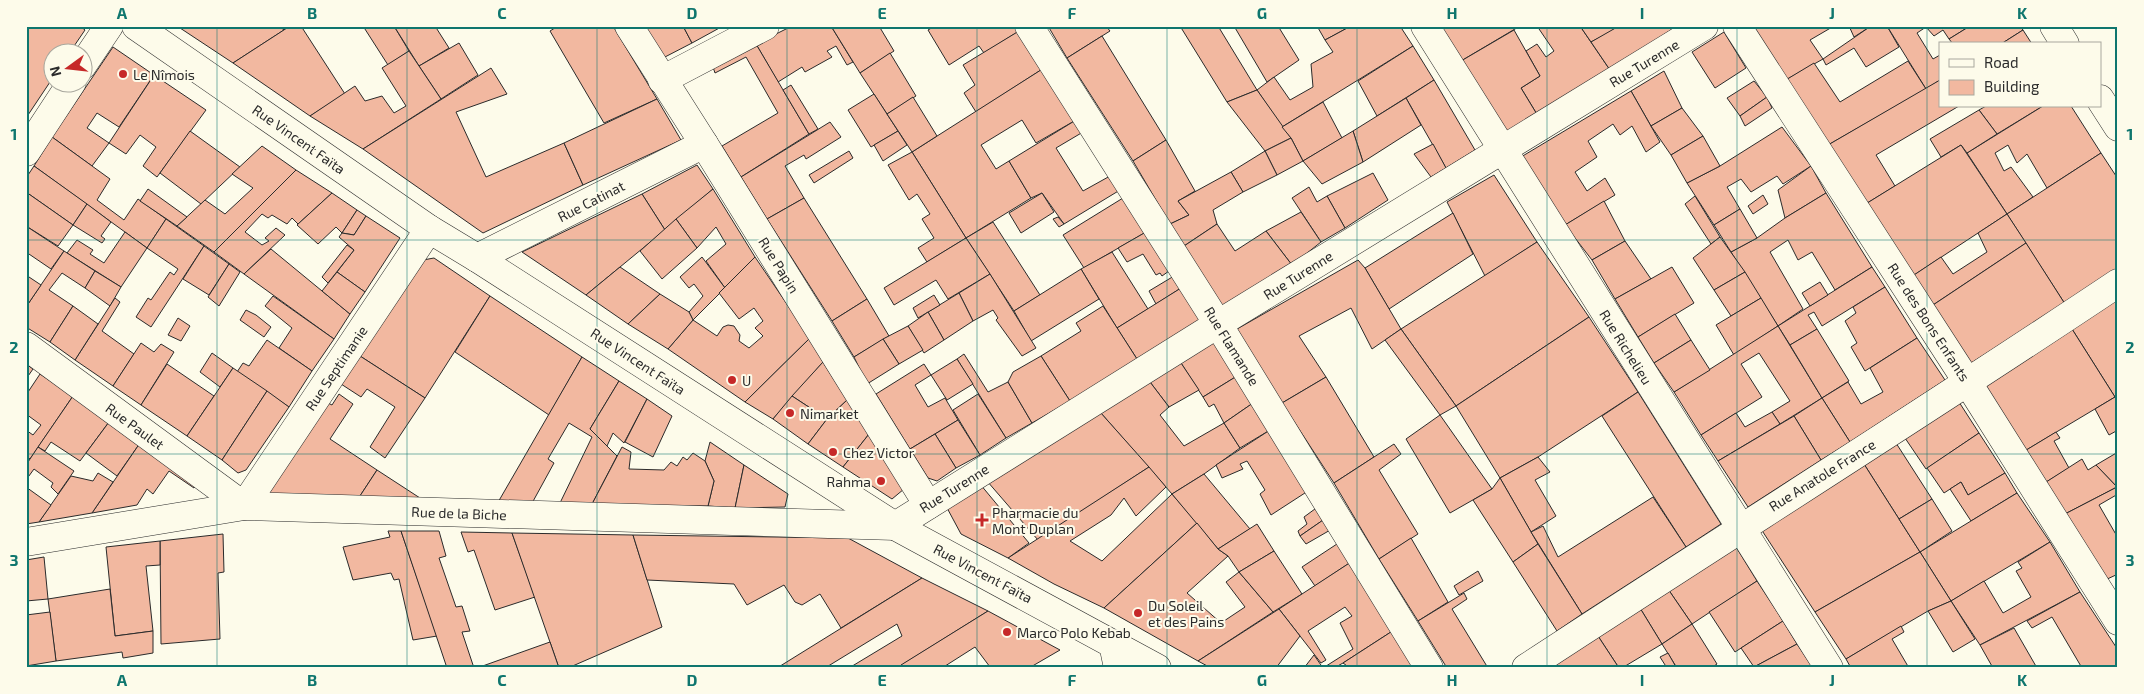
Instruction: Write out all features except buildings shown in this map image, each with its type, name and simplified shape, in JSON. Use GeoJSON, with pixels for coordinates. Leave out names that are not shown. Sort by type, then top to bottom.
{"type":"FeatureCollection","features":[{"type":"Feature","properties":{"kind":"street"},"geometry":{"type":"LineString","coordinates":[[92,51],[109,26]]}},
{"type":"Feature","properties":{"kind":"street","name":"Rue Vincent Faïta"},"geometry":{"type":"LineString","coordinates":[[136,26],[428,229],[477,258],[894,526],[1116,656],[1157,668]]}},
{"type":"Feature","properties":{"kind":"street","name":"Rue Papin"},"geometry":{"type":"LineString","coordinates":[[629,26],[928,505]]}},
{"type":"Feature","properties":{"kind":"street"},"geometry":{"type":"LineString","coordinates":[[662,80],[765,26]]}},
{"type":"Feature","properties":{"kind":"street","name":"Rue Flamande"},"geometry":{"type":"LineString","coordinates":[[1029,26],[1218,324],[1429,668]]}},
{"type":"Feature","properties":{"kind":"street","name":"Rue Richelieu"},"geometry":{"type":"LineString","coordinates":[[1425,26],[1739,528],[1829,668]]}},
{"type":"Feature","properties":{"kind":"street","name":"Rue Turenne"},"geometry":{"type":"LineString","coordinates":[[894,526],[1218,324],[1704,26]]}},
{"type":"Feature","properties":{"kind":"street","name":"Rue des Bons Enfants"},"geometry":{"type":"LineString","coordinates":[[1737,26],[1968,383],[2118,621]]}},
{"type":"Feature","properties":{"kind":"street"},"geometry":{"type":"LineString","coordinates":[[2054,26],[2064,42]]}},
{"type":"Feature","properties":{"kind":"street"},"geometry":{"type":"LineString","coordinates":[[26,152],[65,92]]}},
{"type":"Feature","properties":{"kind":"street"},"geometry":{"type":"LineString","coordinates":[[2102,103],[2118,127]]}},
{"type":"Feature","properties":{"kind":"street","name":"Rue Catinat"},"geometry":{"type":"LineString","coordinates":[[477,258],[704,144]]}},
{"type":"Feature","properties":{"kind":"street","name":"Rue Septimanie"},"geometry":{"type":"LineString","coordinates":[[244,506],[428,229]]}},
{"type":"Feature","properties":{"kind":"street","name":"Rue Anatole France"},"geometry":{"type":"LineString","coordinates":[[1526,668],[1739,528],[1968,383],[2118,283]]}},
{"type":"Feature","properties":{"kind":"street","name":"Rue Paulet"},"geometry":{"type":"LineString","coordinates":[[26,346],[244,506]]}},
{"type":"Feature","properties":{"kind":"street","name":"Rue de la Biche"},"geometry":{"type":"LineString","coordinates":[[26,542],[244,506],[894,526]]}},
{"type":"Feature","properties":{"kind":"place","name":"Le Nîmois"},"geometry":{"type":"Point","coordinates":[123,74]}},
{"type":"Feature","properties":{"kind":"place","name":"U"},"geometry":{"type":"Point","coordinates":[732,380]}},
{"type":"Feature","properties":{"kind":"place","name":"Nimarket"},"geometry":{"type":"Point","coordinates":[790,413]}},
{"type":"Feature","properties":{"kind":"place","name":"Chez Victor"},"geometry":{"type":"Point","coordinates":[833,452]}},
{"type":"Feature","properties":{"kind":"place","name":"Rahma"},"geometry":{"type":"Point","coordinates":[881,481]}},
{"type":"Feature","properties":{"kind":"place","name":"Pharmacie du Mont Duplan"},"geometry":{"type":"Point","coordinates":[982,520]}},
{"type":"Feature","properties":{"kind":"place","name":"Du Soleil et des Pains"},"geometry":{"type":"Point","coordinates":[1138,613]}},
{"type":"Feature","properties":{"kind":"place","name":"Marco Polo Kebab"},"geometry":{"type":"Point","coordinates":[1007,632]}}]}
